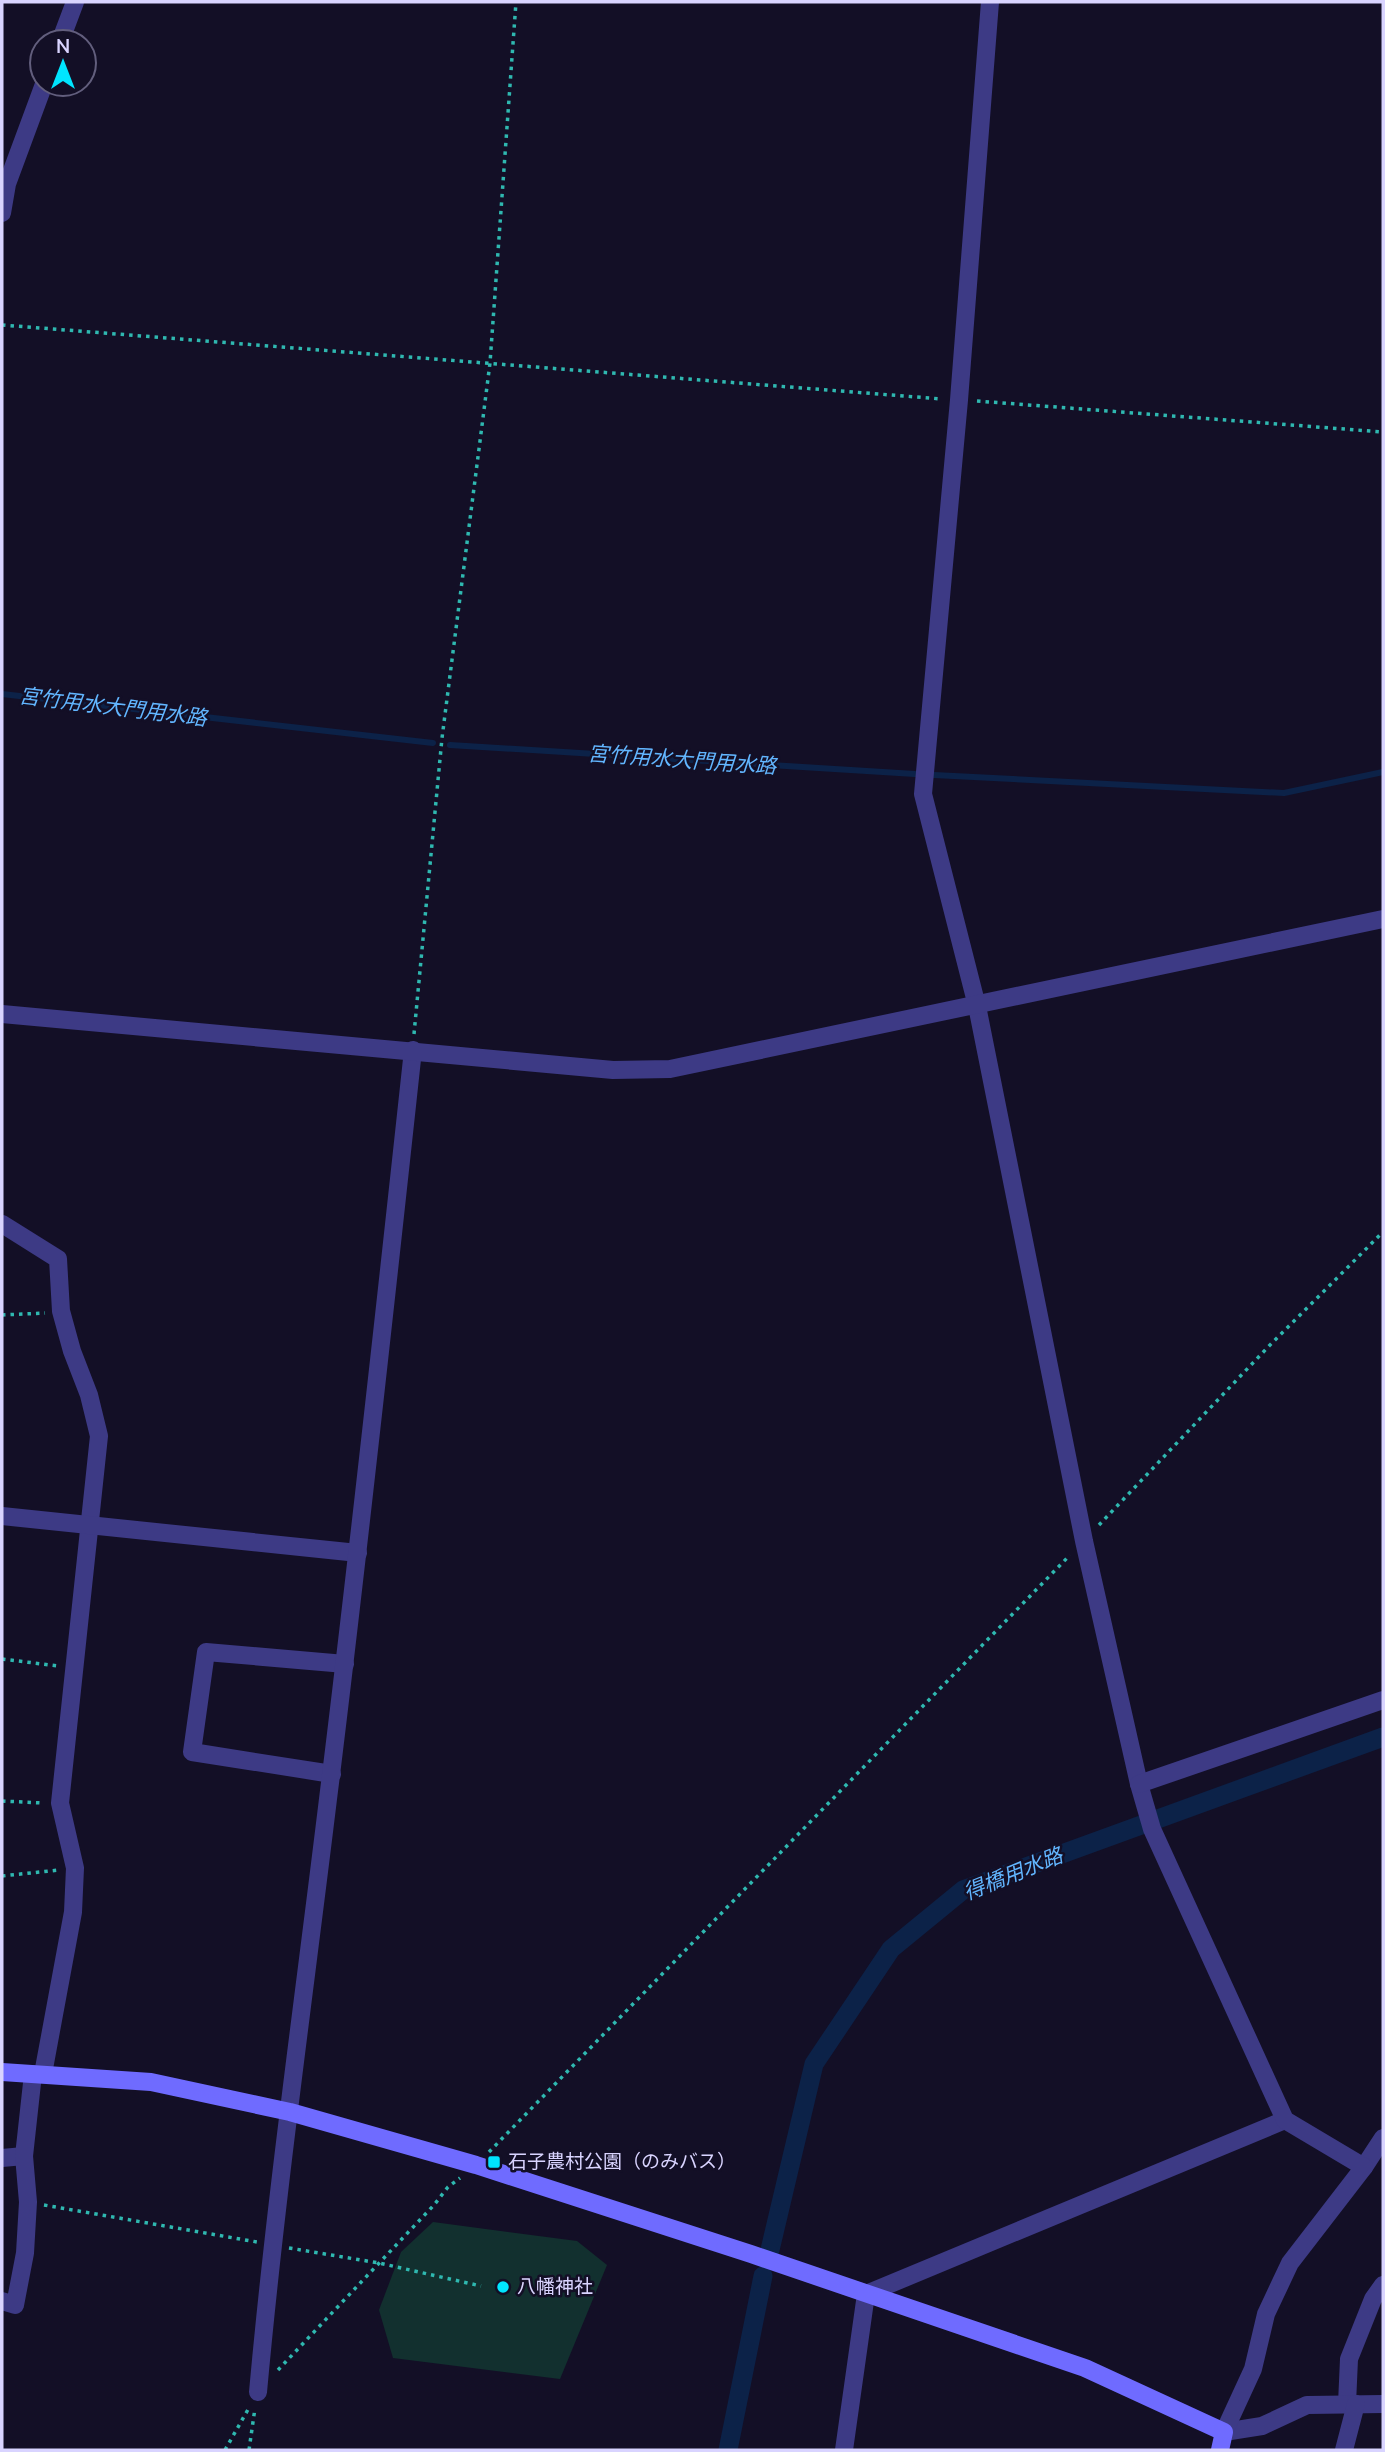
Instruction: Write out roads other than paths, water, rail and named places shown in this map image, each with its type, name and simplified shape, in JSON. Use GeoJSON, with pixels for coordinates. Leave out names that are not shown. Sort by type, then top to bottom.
{"type":"FeatureCollection","features":[{"type":"Feature","properties":{"kind":"main road"},"geometry":{"type":"LineString","coordinates":[[2,2073],[151,2082],[290,2112],[475,2165],[751,2254],[1085,2368],[1222,2441]]}},
{"type":"Feature","properties":{"kind":"street"},"geometry":{"type":"LineString","coordinates":[[65,28],[75,2]]}},
{"type":"Feature","properties":{"kind":"street"},"geometry":{"type":"LineString","coordinates":[[990,2],[959,400],[923,794],[977,1006],[1084,1541],[1139,1784],[1152,1829],[1285,2120],[1364,2167]]}},
{"type":"Feature","properties":{"kind":"street"},"geometry":{"type":"LineString","coordinates":[[2,213],[7,184],[39,98]]}},
{"type":"Feature","properties":{"kind":"street"},"geometry":{"type":"LineString","coordinates":[[2,1014],[613,1070],[670,1069],[1383,919]]}},
{"type":"Feature","properties":{"kind":"street"},"geometry":{"type":"LineString","coordinates":[[258,2392],[271,2245],[345,1664],[413,1050]]}},
{"type":"Feature","properties":{"kind":"street"},"geometry":{"type":"LineString","coordinates":[[2,1224],[58,1259],[61,1311],[72,1351],[89,1395],[99,1436],[60,1803],[75,1868],[73,1912],[38,2074],[24,2156],[28,2202],[25,2253],[15,2305],[2,2301]]}},
{"type":"Feature","properties":{"kind":"street"},"geometry":{"type":"LineString","coordinates":[[2,1516],[358,1553]]}},
{"type":"Feature","properties":{"kind":"street"},"geometry":{"type":"LineString","coordinates":[[331,1774],[192,1752],[206,1652],[345,1664]]}},
{"type":"Feature","properties":{"kind":"street"},"geometry":{"type":"LineString","coordinates":[[1139,1784],[1383,1700]]}},
{"type":"Feature","properties":{"kind":"street"},"geometry":{"type":"LineString","coordinates":[[844,2450],[866,2294],[1285,2120]]}},
{"type":"Feature","properties":{"kind":"street"},"geometry":{"type":"LineString","coordinates":[[1222,2441],[1253,2370],[1266,2314],[1290,2263],[1382,2144]]}},
{"type":"Feature","properties":{"kind":"street"},"geometry":{"type":"LineString","coordinates":[[2,2158],[24,2156]]}},
{"type":"Feature","properties":{"kind":"street"},"geometry":{"type":"LineString","coordinates":[[1344,2450],[1351,2404],[1349,2359],[1373,2299],[1383,2285]]}},
{"type":"Feature","properties":{"kind":"street"},"geometry":{"type":"LineString","coordinates":[[1222,2441],[1307,2405],[1383,2404]]}},
{"type":"Feature","properties":{"kind":"waterway","name":"宮竹用水大門用水路"},"geometry":{"type":"LineString","coordinates":[[2,694],[433,743]]}},
{"type":"Feature","properties":{"kind":"waterway","name":"宮竹用水大門用水路"},"geometry":{"type":"LineString","coordinates":[[450,745],[915,774]]}},
{"type":"Feature","properties":{"kind":"waterway","name":"宮竹用水大門用水路"},"geometry":{"type":"LineString","coordinates":[[934,775],[1284,793],[1383,772]]}},
{"type":"Feature","properties":{"kind":"waterway","name":"得橋用水路"},"geometry":{"type":"LineString","coordinates":[[769,2254],[814,2064],[891,1949],[963,1890],[1383,1737]]}},
{"type":"Feature","properties":{"kind":"waterway","name":"得橋用水路"},"geometry":{"type":"LineString","coordinates":[[728,2450],[763,2276]]}},
{"type":"Feature","properties":{"kind":"place","name":"石子農村公園（のみバス）"},"geometry":{"type":"Point","coordinates":[494,2162]}},
{"type":"Feature","properties":{"kind":"place","name":"八幡神社"},"geometry":{"type":"Point","coordinates":[503,2287]}}]}
